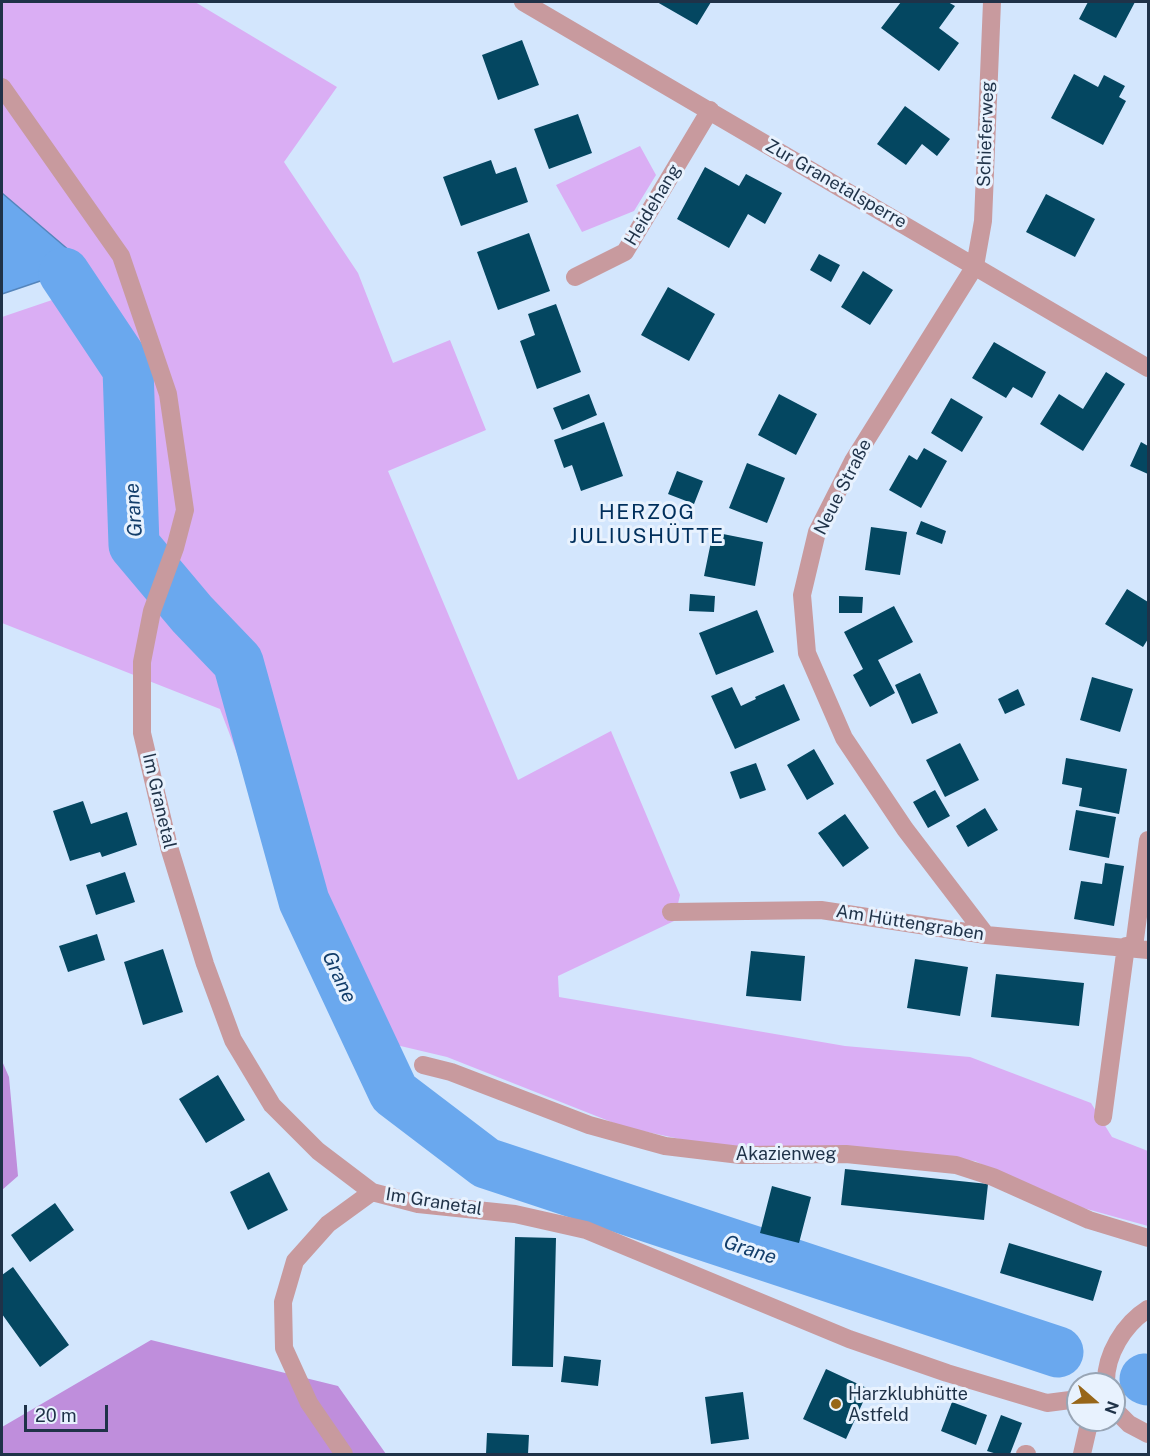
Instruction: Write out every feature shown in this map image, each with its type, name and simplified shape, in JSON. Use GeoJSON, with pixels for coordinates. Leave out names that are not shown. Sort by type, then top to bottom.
{"type":"FeatureCollection","features":[{"type":"Feature","properties":{"kind":"street","name":"Zur Granetalsperre"},"geometry":{"type":"LineString","coordinates":[[523,2],[1149,368]]}},
{"type":"Feature","properties":{"kind":"street","name":"Schieferweg"},"geometry":{"type":"LineString","coordinates":[[975,266],[983,221],[992,2]]}},
{"type":"Feature","properties":{"kind":"street","name":"Im Granetal"},"geometry":{"type":"LineString","coordinates":[[2,87],[121,256],[168,394],[185,510],[175,548],[152,611],[142,662],[142,733],[169,847],[205,964],[232,1040],[272,1105],[318,1151],[372,1192],[418,1204],[515,1214],[586,1230],[849,1339],[925,1366],[1047,1403],[1066,1401]]}},
{"type":"Feature","properties":{"kind":"street","name":"Heidehang"},"geometry":{"type":"LineString","coordinates":[[575,278],[625,252],[710,110]]}},
{"type":"Feature","properties":{"kind":"street","name":"Neue Straße"},"geometry":{"type":"LineString","coordinates":[[975,266],[853,460],[817,532],[802,595],[807,653],[844,738],[905,829],[986,935]]}},
{"type":"Feature","properties":{"kind":"street"},"geometry":{"type":"LineString","coordinates":[[1103,1117],[1136,948],[1149,840]]}},
{"type":"Feature","properties":{"kind":"street","name":"Am Hüttengraben"},"geometry":{"type":"LineString","coordinates":[[671,912],[821,910],[986,935],[1136,948]]}},
{"type":"Feature","properties":{"kind":"street","name":"Akazienweg"},"geometry":{"type":"LineString","coordinates":[[423,1065],[451,1072],[589,1125],[664,1146],[740,1155],[846,1154],[956,1165],[993,1177],[1089,1220],[1149,1238]]}},
{"type":"Feature","properties":{"kind":"street"},"geometry":{"type":"LineString","coordinates":[[344,1455],[309,1403],[284,1348],[283,1302],[295,1261],[328,1224],[372,1192]]}},
{"type":"Feature","properties":{"kind":"street"},"geometry":{"type":"LineString","coordinates":[[1107,1372],[1113,1348],[1126,1329],[1149,1309]]}},
{"type":"Feature","properties":{"kind":"street"},"geometry":{"type":"LineString","coordinates":[[1126,1421],[1149,1434]]}},
{"type":"Feature","properties":{"kind":"street"},"geometry":{"type":"LineString","coordinates":[[1082,1455],[1087,1432]]}},
{"type":"Feature","properties":{"kind":"shaded area"},"geometry":{"type":"Polygon","coordinates":[[[2,2],[195,2],[337,87],[284,162],[358,273],[393,363],[450,340],[486,430],[388,471],[518,780],[611,731],[680,895],[674,921],[558,976],[559,997],[845,1046],[970,1057],[1091,1103],[1112,1137],[1148,1151],[1148,1226],[1058,1201],[975,1161],[845,1148],[717,1147],[624,1127],[447,1057],[354,1035],[295,905],[220,709],[2,623],[2,317],[58,298],[51,278],[84,263],[2,193],[2,2]]]}},
{"type":"Feature","properties":{"kind":"shaded area"},"geometry":{"type":"Polygon","coordinates":[[[640,146],[656,175],[634,211],[582,232],[556,185],[640,146]]]}},
{"type":"Feature","properties":{"kind":"shaded area"},"geometry":{"type":"Polygon","coordinates":[[[2,1061],[9,1077],[18,1176],[2,1190],[2,1061]]]}},
{"type":"Feature","properties":{"kind":"shaded area"},"geometry":{"type":"Polygon","coordinates":[[[151,1340],[338,1386],[386,1454],[2,1454],[2,1427],[151,1340]]]}},
{"type":"Feature","properties":{"kind":"water"},"geometry":{"type":"Polygon","coordinates":[[[2,193],[84,263],[64,273],[2,294],[2,193]]]}},
{"type":"Feature","properties":{"kind":"building"},"geometry":{"type":"Polygon","coordinates":[[[657,2],[711,2],[697,25],[657,2]]]}},
{"type":"Feature","properties":{"kind":"building"},"geometry":{"type":"Polygon","coordinates":[[[901,2],[948,2],[955,6],[939,28],[959,43],[939,71],[881,28],[901,2]]]}},
{"type":"Feature","properties":{"kind":"building"},"geometry":{"type":"Polygon","coordinates":[[[1088,2],[1135,2],[1116,38],[1079,19],[1088,2]]]}},
{"type":"Feature","properties":{"kind":"building"},"geometry":{"type":"Polygon","coordinates":[[[522,40],[539,85],[498,100],[482,55],[522,40]]]}},
{"type":"Feature","properties":{"kind":"building"},"geometry":{"type":"Polygon","coordinates":[[[1074,74],[1098,87],[1104,75],[1125,86],[1119,97],[1126,101],[1103,145],[1051,118],[1074,74]]]}},
{"type":"Feature","properties":{"kind":"building"},"geometry":{"type":"Polygon","coordinates":[[[905,106],[950,139],[937,156],[922,144],[906,165],[877,144],[905,106]]]}},
{"type":"Feature","properties":{"kind":"building"},"geometry":{"type":"Polygon","coordinates":[[[578,114],[592,153],[549,169],[534,129],[578,114]]]}},
{"type":"Feature","properties":{"kind":"building"},"geometry":{"type":"Polygon","coordinates":[[[491,160],[496,174],[516,167],[528,202],[461,226],[443,177],[491,160]]]}},
{"type":"Feature","properties":{"kind":"building"},"geometry":{"type":"Polygon","coordinates":[[[705,167],[739,186],[746,174],[782,193],[765,224],[748,214],[729,248],[677,219],[705,167]]]}},
{"type":"Feature","properties":{"kind":"building"},"geometry":{"type":"Polygon","coordinates":[[[1046,194],[1095,219],[1075,257],[1026,232],[1046,194]]]}},
{"type":"Feature","properties":{"kind":"building"},"geometry":{"type":"Polygon","coordinates":[[[529,233],[550,291],[498,310],[477,252],[529,233]]]}},
{"type":"Feature","properties":{"kind":"building"},"geometry":{"type":"Polygon","coordinates":[[[819,254],[840,265],[831,282],[810,270],[819,254]]]}},
{"type":"Feature","properties":{"kind":"building"},"geometry":{"type":"Polygon","coordinates":[[[863,271],[893,290],[870,325],[841,307],[863,271]]]}},
{"type":"Feature","properties":{"kind":"building"},"geometry":{"type":"Polygon","coordinates":[[[668,287],[715,314],[689,361],[641,335],[668,287]]]}},
{"type":"Feature","properties":{"kind":"building"},"geometry":{"type":"Polygon","coordinates":[[[556,304],[581,372],[537,389],[520,341],[535,335],[528,314],[556,304]]]}},
{"type":"Feature","properties":{"kind":"building"},"geometry":{"type":"Polygon","coordinates":[[[994,342],[1046,372],[1032,398],[1013,387],[1006,398],[972,378],[994,342]]]}},
{"type":"Feature","properties":{"kind":"building"},"geometry":{"type":"Polygon","coordinates":[[[1106,372],[1125,384],[1083,451],[1040,424],[1059,394],[1083,409],[1106,372]]]}},
{"type":"Feature","properties":{"kind":"building"},"geometry":{"type":"Polygon","coordinates":[[[589,394],[597,415],[562,430],[553,408],[589,394]]]}},
{"type":"Feature","properties":{"kind":"building"},"geometry":{"type":"Polygon","coordinates":[[[779,394],[817,414],[796,455],[758,435],[779,394]]]}},
{"type":"Feature","properties":{"kind":"building"},"geometry":{"type":"Polygon","coordinates":[[[951,398],[983,417],[962,452],[931,433],[951,398]]]}},
{"type":"Feature","properties":{"kind":"building"},"geometry":{"type":"Polygon","coordinates":[[[604,422],[623,476],[581,491],[572,465],[564,468],[554,440],[604,422]]]}},
{"type":"Feature","properties":{"kind":"building"},"geometry":{"type":"Polygon","coordinates":[[[1141,442],[1148,446],[1148,474],[1130,466],[1141,442]]]}},
{"type":"Feature","properties":{"kind":"building"},"geometry":{"type":"Polygon","coordinates":[[[924,448],[947,461],[921,508],[889,490],[909,455],[917,460],[924,448]]]}},
{"type":"Feature","properties":{"kind":"building"},"geometry":{"type":"Polygon","coordinates":[[[747,463],[785,478],[767,523],[729,508],[747,463]]]}},
{"type":"Feature","properties":{"kind":"building"},"geometry":{"type":"Polygon","coordinates":[[[677,471],[703,481],[694,504],[668,494],[677,471]]]}},
{"type":"Feature","properties":{"kind":"building"},"geometry":{"type":"Polygon","coordinates":[[[921,521],[946,531],[942,544],[916,534],[921,521]]]}},
{"type":"Feature","properties":{"kind":"building"},"geometry":{"type":"Polygon","coordinates":[[[871,527],[907,532],[900,575],[865,570],[871,527]]]}},
{"type":"Feature","properties":{"kind":"building"},"geometry":{"type":"Polygon","coordinates":[[[713,532],[763,542],[755,586],[704,576],[713,532]]]}},
{"type":"Feature","properties":{"kind":"building"},"geometry":{"type":"Polygon","coordinates":[[[1127,589],[1148,602],[1148,639],[1143,647],[1105,624],[1127,589]]]}},
{"type":"Feature","properties":{"kind":"building"},"geometry":{"type":"Polygon","coordinates":[[[690,594],[715,596],[714,612],[689,611],[690,594]]]}},
{"type":"Feature","properties":{"kind":"building"},"geometry":{"type":"Polygon","coordinates":[[[839,596],[863,597],[862,613],[839,613],[839,596]]]}},
{"type":"Feature","properties":{"kind":"building"},"geometry":{"type":"Polygon","coordinates":[[[894,606],[913,642],[878,660],[895,693],[870,707],[853,675],[863,669],[844,632],[894,606]]]}},
{"type":"Feature","properties":{"kind":"building"},"geometry":{"type":"Polygon","coordinates":[[[757,610],[774,652],[716,675],[699,633],[757,610]]]}},
{"type":"Feature","properties":{"kind":"building"},"geometry":{"type":"Polygon","coordinates":[[[920,673],[938,713],[912,724],[895,685],[920,673]]]}},
{"type":"Feature","properties":{"kind":"building"},"geometry":{"type":"Polygon","coordinates":[[[1092,677],[1133,689],[1120,732],[1080,720],[1092,677]]]}},
{"type":"Feature","properties":{"kind":"building"},"geometry":{"type":"Polygon","coordinates":[[[784,684],[800,720],[735,749],[711,696],[732,687],[741,706],[784,684]]]}},
{"type":"Feature","properties":{"kind":"building"},"geometry":{"type":"Polygon","coordinates":[[[1018,689],[1025,705],[1005,714],[998,699],[1018,689]]]}},
{"type":"Feature","properties":{"kind":"building"},"geometry":{"type":"Polygon","coordinates":[[[960,743],[979,780],[945,797],[926,760],[960,743]]]}},
{"type":"Feature","properties":{"kind":"building"},"geometry":{"type":"Polygon","coordinates":[[[814,749],[834,784],[807,800],[787,765],[814,749]]]}},
{"type":"Feature","properties":{"kind":"building"},"geometry":{"type":"Polygon","coordinates":[[[1066,758],[1127,769],[1119,814],[1079,806],[1082,788],[1062,784],[1066,758]]]}},
{"type":"Feature","properties":{"kind":"building"},"geometry":{"type":"Polygon","coordinates":[[[756,763],[766,790],[740,799],[730,772],[756,763]]]}},
{"type":"Feature","properties":{"kind":"building"},"geometry":{"type":"Polygon","coordinates":[[[935,790],[950,816],[928,828],[913,802],[935,790]]]}},
{"type":"Feature","properties":{"kind":"building"},"geometry":{"type":"Polygon","coordinates":[[[83,801],[91,824],[127,812],[137,845],[102,857],[100,852],[70,861],[53,811],[83,801]]]}},
{"type":"Feature","properties":{"kind":"building"},"geometry":{"type":"Polygon","coordinates":[[[985,808],[998,830],[968,847],[956,826],[985,808]]]}},
{"type":"Feature","properties":{"kind":"building"},"geometry":{"type":"Polygon","coordinates":[[[1076,810],[1116,817],[1109,858],[1069,850],[1076,810]]]}},
{"type":"Feature","properties":{"kind":"building"},"geometry":{"type":"Polygon","coordinates":[[[845,814],[869,848],[843,867],[818,833],[845,814]]]}},
{"type":"Feature","properties":{"kind":"building"},"geometry":{"type":"Polygon","coordinates":[[[1105,863],[1124,866],[1114,926],[1074,919],[1081,881],[1102,884],[1105,863]]]}},
{"type":"Feature","properties":{"kind":"building"},"geometry":{"type":"Polygon","coordinates":[[[125,872],[135,902],[96,915],[86,885],[125,872]]]}},
{"type":"Feature","properties":{"kind":"building"},"geometry":{"type":"Polygon","coordinates":[[[97,934],[105,960],[68,972],[59,946],[97,934]]]}},
{"type":"Feature","properties":{"kind":"building"},"geometry":{"type":"Polygon","coordinates":[[[163,949],[183,1012],[143,1025],[124,962],[163,949]]]}},
{"type":"Feature","properties":{"kind":"building"},"geometry":{"type":"Polygon","coordinates":[[[751,951],[805,956],[801,1001],[746,996],[751,951]]]}},
{"type":"Feature","properties":{"kind":"building"},"geometry":{"type":"Polygon","coordinates":[[[915,959],[968,967],[960,1016],[907,1008],[915,959]]]}},
{"type":"Feature","properties":{"kind":"building"},"geometry":{"type":"Polygon","coordinates":[[[996,974],[1084,983],[1079,1026],[991,1017],[996,974]]]}},
{"type":"Feature","properties":{"kind":"building"},"geometry":{"type":"Polygon","coordinates":[[[218,1075],[245,1120],[206,1143],[179,1099],[218,1075]]]}},
{"type":"Feature","properties":{"kind":"building"},"geometry":{"type":"Polygon","coordinates":[[[845,1169],[988,1184],[984,1220],[841,1205],[845,1169]]]}},
{"type":"Feature","properties":{"kind":"building"},"geometry":{"type":"Polygon","coordinates":[[[269,1172],[288,1210],[248,1230],[230,1192],[269,1172]]]}},
{"type":"Feature","properties":{"kind":"building"},"geometry":{"type":"Polygon","coordinates":[[[772,1186],[811,1197],[799,1243],[760,1233],[772,1186]]]}},
{"type":"Feature","properties":{"kind":"building"},"geometry":{"type":"Polygon","coordinates":[[[55,1203],[74,1230],[30,1262],[11,1235],[55,1203]]]}},
{"type":"Feature","properties":{"kind":"building"},"geometry":{"type":"Polygon","coordinates":[[[515,1237],[556,1238],[553,1367],[512,1366],[515,1237]]]}},
{"type":"Feature","properties":{"kind":"building"},"geometry":{"type":"Polygon","coordinates":[[[1009,1243],[1102,1271],[1093,1301],[1000,1273],[1009,1243]]]}},
{"type":"Feature","properties":{"kind":"building"},"geometry":{"type":"Polygon","coordinates":[[[13,1267],[69,1345],[40,1367],[2,1314],[2,1275],[13,1267]]]}},
{"type":"Feature","properties":{"kind":"building"},"geometry":{"type":"Polygon","coordinates":[[[564,1356],[601,1360],[598,1386],[561,1382],[564,1356]]]}},
{"type":"Feature","properties":{"kind":"building","name":"Harzklubhütte Astfeld"},"geometry":{"type":"Polygon","coordinates":[[[826,1369],[869,1389],[846,1439],[803,1419],[826,1369]]]}},
{"type":"Feature","properties":{"kind":"building"},"geometry":{"type":"Polygon","coordinates":[[[743,1392],[749,1439],[711,1444],[705,1397],[743,1392]]]}},
{"type":"Feature","properties":{"kind":"building"},"geometry":{"type":"Polygon","coordinates":[[[952,1402],[987,1415],[976,1445],[941,1431],[952,1402]]]}},
{"type":"Feature","properties":{"kind":"building"},"geometry":{"type":"Polygon","coordinates":[[[1001,1415],[1022,1423],[1010,1454],[987,1451],[1001,1415]]]}},
{"type":"Feature","properties":{"kind":"building"},"geometry":{"type":"Polygon","coordinates":[[[487,1433],[529,1435],[528,1454],[486,1454],[487,1433]]]}},
{"type":"Feature","properties":{"kind":"waterway","name":"Grane"},"geometry":{"type":"LineString","coordinates":[[64,273],[128,369],[134,545],[192,614],[238,662],[304,901],[394,1093],[486,1163],[1058,1352]]}},
{"type":"Feature","properties":{"kind":"place","name":"Harzklubhütte Astfeld"},"geometry":{"type":"Point","coordinates":[836,1404]}},
{"type":"Feature","properties":{"kind":"district","name":"HERZOG JULIUSHÜTTE"},"geometry":{"type":"Point","coordinates":[647,525]}}]}
